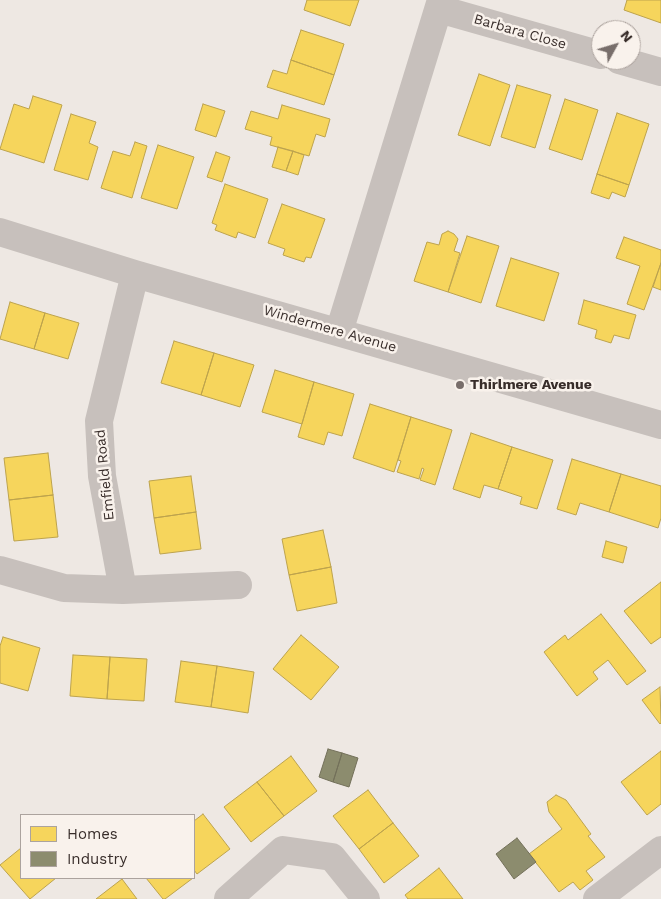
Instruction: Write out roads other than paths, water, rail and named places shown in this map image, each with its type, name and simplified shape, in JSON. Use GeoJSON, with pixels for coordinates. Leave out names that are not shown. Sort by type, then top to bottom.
{"type":"FeatureCollection","features":[{"type":"Feature","properties":{"kind":"street","name":"Barbara Close"},"geometry":{"type":"LineString","coordinates":[[440,4],[591,52]]}},
{"type":"Feature","properties":{"kind":"street"},"geometry":{"type":"LineString","coordinates":[[339,332],[440,4]]}},
{"type":"Feature","properties":{"kind":"street"},"geometry":{"type":"LineString","coordinates":[[641,66],[661,72]]}},
{"type":"Feature","properties":{"kind":"street","name":"Windermere Avenue"},"geometry":{"type":"LineString","coordinates":[[0,232],[136,274],[661,425]]}},
{"type":"Feature","properties":{"kind":"street","name":"Emfield Road"},"geometry":{"type":"LineString","coordinates":[[123,590],[102,476],[99,421],[136,274]]}},
{"type":"Feature","properties":{"kind":"street"},"geometry":{"type":"LineString","coordinates":[[0,570],[64,588],[123,590],[238,585]]}},
{"type":"Feature","properties":{"kind":"street"},"geometry":{"type":"LineString","coordinates":[[228,899],[283,850],[332,857],[366,899]]}},
{"type":"Feature","properties":{"kind":"street"},"geometry":{"type":"LineString","coordinates":[[597,899],[661,850]]}},
{"type":"Feature","properties":{"kind":"place","name":"Thirlmere Avenue"},"geometry":{"type":"Point","coordinates":[460,385]}}]}
